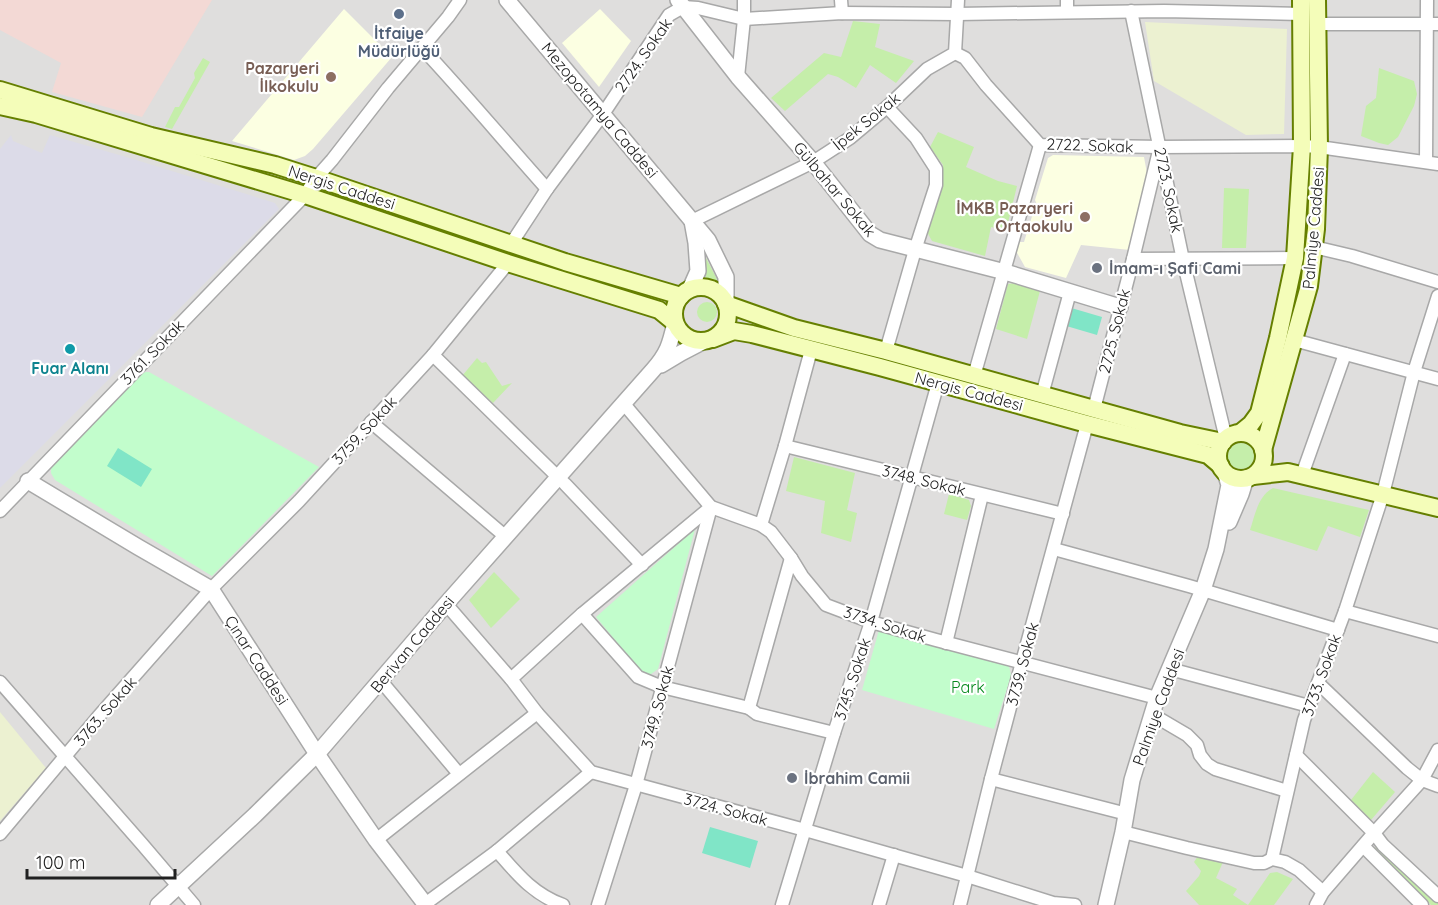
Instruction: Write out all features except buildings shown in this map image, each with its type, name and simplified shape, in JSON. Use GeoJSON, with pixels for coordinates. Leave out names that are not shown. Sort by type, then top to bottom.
{"type":"FeatureCollection","features":[{"type":"Feature","properties":{"kind":"main road","name":"Palmiye Caddesi"},"geometry":{"type":"LineString","coordinates":[[1230,438],[1251,424],[1259,413],[1295,258],[1311,147],[1317,0]]}},
{"type":"Feature","properties":{"kind":"main road","name":"Palmiye Caddesi"},"geometry":{"type":"LineString","coordinates":[[1263,451],[1309,286],[1316,229],[1300,7]]}},
{"type":"Feature","properties":{"kind":"main road","name":"Nergis Caddesi"},"geometry":{"type":"LineString","coordinates":[[0,90],[151,136],[275,165],[565,262],[686,292]]}},
{"type":"Feature","properties":{"kind":"main road","name":"Nergis Caddesi"},"geometry":{"type":"LineString","coordinates":[[0,106],[36,114],[305,195],[508,263],[659,310],[675,323]]}},
{"type":"Feature","properties":{"kind":"main road"},"geometry":{"type":"LineString","coordinates":[[703,286],[712,288],[719,293],[726,304],[729,316],[726,326],[721,333],[709,340],[695,341],[686,337],[675,323],[675,304],[686,292],[703,286]]}},
{"type":"Feature","properties":{"kind":"main road","name":"Nergis Caddesi"},"geometry":{"type":"LineString","coordinates":[[726,304],[794,328],[1042,394],[1091,417],[1208,455],[1223,469]]}},
{"type":"Feature","properties":{"kind":"main road","name":"Nergis Caddesi"},"geometry":{"type":"LineString","coordinates":[[709,340],[734,331],[752,334],[975,392],[1180,434],[1230,438]]}},
{"type":"Feature","properties":{"kind":"main road"},"geometry":{"type":"LineString","coordinates":[[1249,477],[1262,465],[1264,458],[1260,443],[1248,434],[1230,438],[1219,452],[1219,459],[1223,469],[1231,476],[1238,478],[1295,473],[1438,508]]}},
{"type":"Feature","properties":{"kind":"main road"},"geometry":{"type":"LineString","coordinates":[[1263,451],[1295,473]]}},
{"type":"Feature","properties":{"kind":"street","name":"3761. Sokak"},"geometry":{"type":"LineString","coordinates":[[0,511],[305,195],[316,178],[460,0]]}},
{"type":"Feature","properties":{"kind":"street","name":"Mezopotamya Caddesi"},"geometry":{"type":"LineString","coordinates":[[507,0],[708,240],[726,277],[726,304]]}},
{"type":"Feature","properties":{"kind":"street"},"geometry":{"type":"LineString","coordinates":[[738,77],[744,0]]}},
{"type":"Feature","properties":{"kind":"street"},"geometry":{"type":"LineString","coordinates":[[955,53],[958,0]]}},
{"type":"Feature","properties":{"kind":"street"},"geometry":{"type":"LineString","coordinates":[[1427,0],[1432,24],[1432,163]]}},
{"type":"Feature","properties":{"kind":"street","name":"2724. Sokak"},"geometry":{"type":"LineString","coordinates":[[511,244],[547,189],[603,114],[669,15],[681,3],[744,19],[841,6],[957,14],[1067,6],[1131,11],[1165,5],[1300,7]]}},
{"type":"Feature","properties":{"kind":"street","name":"Gülbahar Sokak"},"geometry":{"type":"LineString","coordinates":[[681,3],[738,77],[813,162],[870,234],[880,240],[1005,272],[1120,307]]}},
{"type":"Feature","properties":{"kind":"street","name":"2723. Sokak"},"geometry":{"type":"LineString","coordinates":[[1131,11],[1184,260],[1230,438]]}},
{"type":"Feature","properties":{"kind":"street"},"geometry":{"type":"LineString","coordinates":[[1317,24],[1432,24]]}},
{"type":"Feature","properties":{"kind":"street"},"geometry":{"type":"LineString","coordinates":[[422,48],[547,189]]}},
{"type":"Feature","properties":{"kind":"street","name":"2722. Sokak"},"geometry":{"type":"LineString","coordinates":[[955,53],[964,58],[1040,145],[1311,147],[1432,163]]}},
{"type":"Feature","properties":{"kind":"street","name":"İpek Sokak"},"geometry":{"type":"LineString","coordinates":[[692,220],[813,162],[850,138],[927,69],[955,53]]}},
{"type":"Feature","properties":{"kind":"street"},"geometry":{"type":"LineString","coordinates":[[885,351],[936,185],[936,169],[916,138],[887,107]]}},
{"type":"Feature","properties":{"kind":"street"},"geometry":{"type":"LineString","coordinates":[[974,376],[1040,145]]}},
{"type":"Feature","properties":{"kind":"street","name":"2725. Sokak"},"geometry":{"type":"LineString","coordinates":[[1091,417],[1160,147]]}},
{"type":"Feature","properties":{"kind":"street"},"geometry":{"type":"LineString","coordinates":[[686,292],[698,271],[692,220]]}},
{"type":"Feature","properties":{"kind":"street"},"geometry":{"type":"LineString","coordinates":[[1314,247],[1438,282]]}},
{"type":"Feature","properties":{"kind":"street"},"geometry":{"type":"LineString","coordinates":[[1133,259],[1295,258]]}},
{"type":"Feature","properties":{"kind":"street","name":"3759. Sokak"},"geometry":{"type":"LineString","coordinates":[[212,589],[299,501],[433,355],[508,263]]}},
{"type":"Feature","properties":{"kind":"street"},"geometry":{"type":"LineString","coordinates":[[1042,394],[1070,292]]}},
{"type":"Feature","properties":{"kind":"street","name":"3733. Sokak"},"geometry":{"type":"LineString","coordinates":[[1272,860],[1309,706],[1345,611],[1383,494],[1413,372],[1438,296]]}},
{"type":"Feature","properties":{"kind":"street"},"geometry":{"type":"LineString","coordinates":[[653,370],[668,350],[675,323]]}},
{"type":"Feature","properties":{"kind":"street"},"geometry":{"type":"LineString","coordinates":[[653,370],[709,340]]}},
{"type":"Feature","properties":{"kind":"street"},"geometry":{"type":"LineString","coordinates":[[1294,340],[1438,379]]}},
{"type":"Feature","properties":{"kind":"street"},"geometry":{"type":"LineString","coordinates":[[761,525],[811,350]]}},
{"type":"Feature","properties":{"kind":"street"},"geometry":{"type":"LineString","coordinates":[[1295,473],[1345,354]]}},
{"type":"Feature","properties":{"kind":"street"},"geometry":{"type":"LineString","coordinates":[[433,355],[558,477],[642,565]]}},
{"type":"Feature","properties":{"kind":"street","name":"Berivan Caddesi"},"geometry":{"type":"LineString","coordinates":[[158,905],[317,754],[653,370]]}},
{"type":"Feature","properties":{"kind":"street","name":"3745. Sokak"},"geometry":{"type":"LineString","coordinates":[[782,905],[834,733],[871,622],[938,383]]}},
{"type":"Feature","properties":{"kind":"street"},"geometry":{"type":"LineString","coordinates":[[511,679],[582,614],[711,507],[624,404]]}},
{"type":"Feature","properties":{"kind":"street","name":"3739. Sokak"},"geometry":{"type":"LineString","coordinates":[[960,905],[1022,662],[1091,417]]}},
{"type":"Feature","properties":{"kind":"street"},"geometry":{"type":"LineString","coordinates":[[371,422],[506,537]]}},
{"type":"Feature","properties":{"kind":"street","name":"3748. Sokak"},"geometry":{"type":"LineString","coordinates":[[785,446],[1063,514]]}},
{"type":"Feature","properties":{"kind":"street","name":"Palmiye Caddesi"},"geometry":{"type":"LineString","coordinates":[[1106,905],[1127,814],[1132,780],[1157,698],[1203,590],[1216,549],[1229,485],[1223,469]]}},
{"type":"Feature","properties":{"kind":"street","name":"Palmiye Caddesi"},"geometry":{"type":"LineString","coordinates":[[1216,549],[1249,477]]}},
{"type":"Feature","properties":{"kind":"street","name":"Çınar Caddesi"},"geometry":{"type":"LineString","coordinates":[[28,481],[212,589],[317,754],[376,840],[425,905]]}},
{"type":"Feature","properties":{"kind":"street"},"geometry":{"type":"LineString","coordinates":[[946,643],[982,495]]}},
{"type":"Feature","properties":{"kind":"street","name":"3734. Sokak"},"geometry":{"type":"LineString","coordinates":[[711,507],[761,525],[771,532],[826,605],[871,622],[1157,698]]}},
{"type":"Feature","properties":{"kind":"street","name":"3749. Sokak"},"geometry":{"type":"LineString","coordinates":[[598,905],[636,785],[711,507]]}},
{"type":"Feature","properties":{"kind":"street"},"geometry":{"type":"LineString","coordinates":[[1054,549],[1338,630]]}},
{"type":"Feature","properties":{"kind":"street"},"geometry":{"type":"LineString","coordinates":[[749,708],[791,558]]}},
{"type":"Feature","properties":{"kind":"street","name":"3763. Sokak"},"geometry":{"type":"LineString","coordinates":[[0,834],[98,717],[212,589]]}},
{"type":"Feature","properties":{"kind":"street"},"geometry":{"type":"LineString","coordinates":[[425,905],[497,851],[591,772],[537,713],[511,679],[446,604]]}},
{"type":"Feature","properties":{"kind":"street"},"geometry":{"type":"LineString","coordinates":[[1345,611],[1438,636]]}},
{"type":"Feature","properties":{"kind":"street"},"geometry":{"type":"LineString","coordinates":[[582,614],[638,677],[662,687],[749,708],[757,714],[834,733]]}},
{"type":"Feature","properties":{"kind":"street"},"geometry":{"type":"LineString","coordinates":[[1170,669],[1309,706]]}},
{"type":"Feature","properties":{"kind":"street"},"geometry":{"type":"LineString","coordinates":[[381,681],[459,774]]}},
{"type":"Feature","properties":{"kind":"street"},"geometry":{"type":"LineString","coordinates":[[0,682],[194,905]]}},
{"type":"Feature","properties":{"kind":"street"},"geometry":{"type":"LineString","coordinates":[[1318,683],[1407,768],[1422,780],[1438,786]]}},
{"type":"Feature","properties":{"kind":"street"},"geometry":{"type":"LineString","coordinates":[[376,840],[537,713]]}},
{"type":"Feature","properties":{"kind":"street"},"geometry":{"type":"LineString","coordinates":[[1153,715],[1187,735],[1197,745],[1200,755],[1207,764],[1215,769],[1287,791]]}},
{"type":"Feature","properties":{"kind":"street"},"geometry":{"type":"LineString","coordinates":[[1316,905],[1323,892],[1422,780],[1438,750]]}},
{"type":"Feature","properties":{"kind":"street"},"geometry":{"type":"LineString","coordinates":[[1296,755],[1374,833],[1383,845],[1438,896]]}},
{"type":"Feature","properties":{"kind":"street","name":"3724. Sokak"},"geometry":{"type":"LineString","coordinates":[[591,772],[894,855],[1053,904],[1075,905]]}},
{"type":"Feature","properties":{"kind":"street"},"geometry":{"type":"LineString","coordinates":[[991,779],[1127,814]]}},
{"type":"Feature","properties":{"kind":"street"},"geometry":{"type":"LineString","coordinates":[[1123,832],[1254,863],[1272,860],[1285,862],[1299,870],[1323,892]]}},
{"type":"Feature","properties":{"kind":"street"},"geometry":{"type":"LineString","coordinates":[[1363,846],[1422,905]]}},
{"type":"Feature","properties":{"kind":"street"},"geometry":{"type":"LineString","coordinates":[[497,851],[526,884],[546,898],[563,905]]}},
{"type":"Feature","properties":{"kind":"street"},"geometry":{"type":"LineString","coordinates":[[879,905],[894,855]]}},
{"type":"Feature","properties":{"kind":"shaded area"},"geometry":{"type":"Polygon","coordinates":[[[0,0],[1438,0],[1438,905],[0,905],[0,0]]]}},
{"type":"Feature","properties":{"kind":"shaded area"},"geometry":{"type":"Polygon","coordinates":[[[0,0],[212,0],[142,117],[52,92],[61,63],[0,30],[0,0]]]}},
{"type":"Feature","properties":{"kind":"shaded area","name":"Pazaryeri İlkokulu"},"geometry":{"type":"Polygon","coordinates":[[[344,9],[392,57],[305,156],[294,160],[232,141],[344,9]]]}},
{"type":"Feature","properties":{"kind":"shaded area"},"geometry":{"type":"Polygon","coordinates":[[[600,9],[631,41],[599,87],[562,43],[600,9]]]}},
{"type":"Feature","properties":{"kind":"shaded area"},"geometry":{"type":"Polygon","coordinates":[[[1145,22],[1287,29],[1284,134],[1246,135],[1154,81],[1145,22]]]}},
{"type":"Feature","properties":{"kind":"shaded area","name":"Fuar Alanı"},"geometry":{"type":"Polygon","coordinates":[[[11,135],[13,141],[42,153],[50,135],[275,203],[279,209],[0,488],[0,149],[11,135]]]}},
{"type":"Feature","properties":{"kind":"shaded area","name":"İMKB Pazaryeri Ortaokulu"},"geometry":{"type":"Polygon","coordinates":[[[1053,155],[1144,157],[1148,179],[1130,250],[1081,245],[1066,278],[1025,267],[1016,251],[1018,242],[1024,242],[1037,205],[1035,200],[1048,158],[1053,155]]]}},
{"type":"Feature","properties":{"kind":"shaded area"},"geometry":{"type":"Polygon","coordinates":[[[0,712],[46,768],[0,821],[0,712]]]}},
{"type":"Feature","properties":{"kind":"green space"},"geometry":{"type":"Polygon","coordinates":[[[853,21],[880,24],[875,47],[914,61],[896,83],[870,65],[856,88],[828,74],[785,111],[771,98],[824,53],[841,57],[853,21]]]}},
{"type":"Feature","properties":{"kind":"green space"},"geometry":{"type":"Polygon","coordinates":[[[203,58],[210,62],[172,129],[165,127],[175,107],[179,107],[195,78],[194,73],[203,58]]]}},
{"type":"Feature","properties":{"kind":"green space"},"geometry":{"type":"Polygon","coordinates":[[[1379,68],[1414,81],[1417,94],[1414,106],[1398,137],[1388,145],[1361,136],[1366,106],[1376,98],[1379,68]]]}},
{"type":"Feature","properties":{"kind":"green space"},"geometry":{"type":"Polygon","coordinates":[[[938,132],[974,147],[966,167],[998,181],[1017,186],[1006,231],[991,227],[985,256],[932,241],[927,232],[943,165],[930,147],[938,132]]]}},
{"type":"Feature","properties":{"kind":"green space"},"geometry":{"type":"Polygon","coordinates":[[[1307,155],[1312,155],[1312,216],[1303,288],[1263,437],[1256,436],[1299,281],[1307,155]]]}},
{"type":"Feature","properties":{"kind":"green space"},"geometry":{"type":"Polygon","coordinates":[[[1224,188],[1249,189],[1246,248],[1222,248],[1224,188]]]}},
{"type":"Feature","properties":{"kind":"green space"},"geometry":{"type":"Polygon","coordinates":[[[702,250],[722,289],[707,288],[702,250]]]}},
{"type":"Feature","properties":{"kind":"green space"},"geometry":{"type":"Polygon","coordinates":[[[1015,283],[1040,291],[1027,339],[996,329],[1008,284],[1015,283]]]}},
{"type":"Feature","properties":{"kind":"green space"},"geometry":{"type":"Polygon","coordinates":[[[707,302],[714,305],[717,312],[714,319],[707,322],[700,319],[697,312],[700,305],[707,302]]]}},
{"type":"Feature","properties":{"kind":"green space"},"geometry":{"type":"Polygon","coordinates":[[[1068,307],[1102,317],[1097,335],[1063,325],[1068,307]]]}},
{"type":"Feature","properties":{"kind":"green space"},"geometry":{"type":"Polygon","coordinates":[[[477,358],[482,363],[486,362],[502,386],[512,383],[493,403],[462,376],[477,358]]]}},
{"type":"Feature","properties":{"kind":"green space"},"geometry":{"type":"Polygon","coordinates":[[[146,372],[319,467],[212,576],[55,480],[51,473],[51,467],[141,374],[146,372]]]}},
{"type":"Feature","properties":{"kind":"green space"},"geometry":{"type":"Polygon","coordinates":[[[1241,443],[1250,447],[1254,456],[1250,465],[1241,469],[1232,465],[1228,456],[1232,447],[1241,443]]]}},
{"type":"Feature","properties":{"kind":"green space"},"geometry":{"type":"Polygon","coordinates":[[[118,448],[152,469],[141,487],[107,466],[118,448]]]}},
{"type":"Feature","properties":{"kind":"green space"},"geometry":{"type":"Polygon","coordinates":[[[794,457],[855,473],[847,510],[857,513],[851,542],[821,533],[825,501],[786,491],[794,457]]]}},
{"type":"Feature","properties":{"kind":"green space"},"geometry":{"type":"Polygon","coordinates":[[[1273,488],[1369,510],[1360,537],[1328,526],[1317,551],[1250,530],[1260,501],[1273,488]]]}},
{"type":"Feature","properties":{"kind":"green space"},"geometry":{"type":"Polygon","coordinates":[[[949,494],[969,500],[971,506],[967,520],[944,514],[949,494]]]}},
{"type":"Feature","properties":{"kind":"green space"},"geometry":{"type":"Polygon","coordinates":[[[695,529],[658,669],[651,674],[643,674],[596,617],[695,529]]]}},
{"type":"Feature","properties":{"kind":"green space"},"geometry":{"type":"Polygon","coordinates":[[[494,572],[520,599],[491,628],[469,600],[494,572]]]}},
{"type":"Feature","properties":{"kind":"green space","name":"Park"},"geometry":{"type":"Polygon","coordinates":[[[879,630],[1009,666],[1011,676],[994,729],[862,690],[879,630]]]}},
{"type":"Feature","properties":{"kind":"green space"},"geometry":{"type":"Polygon","coordinates":[[[1373,772],[1395,792],[1371,820],[1351,800],[1373,772]]]}},
{"type":"Feature","properties":{"kind":"green space"},"geometry":{"type":"Polygon","coordinates":[[[710,827],[758,841],[750,868],[702,853],[710,827]]]}},
{"type":"Feature","properties":{"kind":"green space"},"geometry":{"type":"Polygon","coordinates":[[[1376,847],[1438,901],[1438,905],[1431,905],[1374,849],[1376,847]]]}},
{"type":"Feature","properties":{"kind":"green space"},"geometry":{"type":"Polygon","coordinates":[[[1198,856],[1223,862],[1216,878],[1237,889],[1233,895],[1248,905],[1199,905],[1186,891],[1201,871],[1194,862],[1198,856]]]}},
{"type":"Feature","properties":{"kind":"green space"},"geometry":{"type":"Polygon","coordinates":[[[1277,872],[1293,879],[1274,905],[1248,905],[1270,873],[1277,872]]]}},
{"type":"Feature","properties":{"kind":"place","name":"İtfaiye Müdürlüğü"},"geometry":{"type":"Point","coordinates":[399,14]}},
{"type":"Feature","properties":{"kind":"place","name":"Pazaryeri İlkokulu"},"geometry":{"type":"Point","coordinates":[331,77]}},
{"type":"Feature","properties":{"kind":"place","name":"İMKB Pazaryeri Ortaokulu"},"geometry":{"type":"Point","coordinates":[1085,217]}},
{"type":"Feature","properties":{"kind":"place","name":"İmam-ı Şafi Cami"},"geometry":{"type":"Point","coordinates":[1097,268]}},
{"type":"Feature","properties":{"kind":"place","name":"Fuar Alanı"},"geometry":{"type":"Point","coordinates":[70,349]}},
{"type":"Feature","properties":{"kind":"place","name":"İbrahim Camii"},"geometry":{"type":"Point","coordinates":[792,778]}}]}
